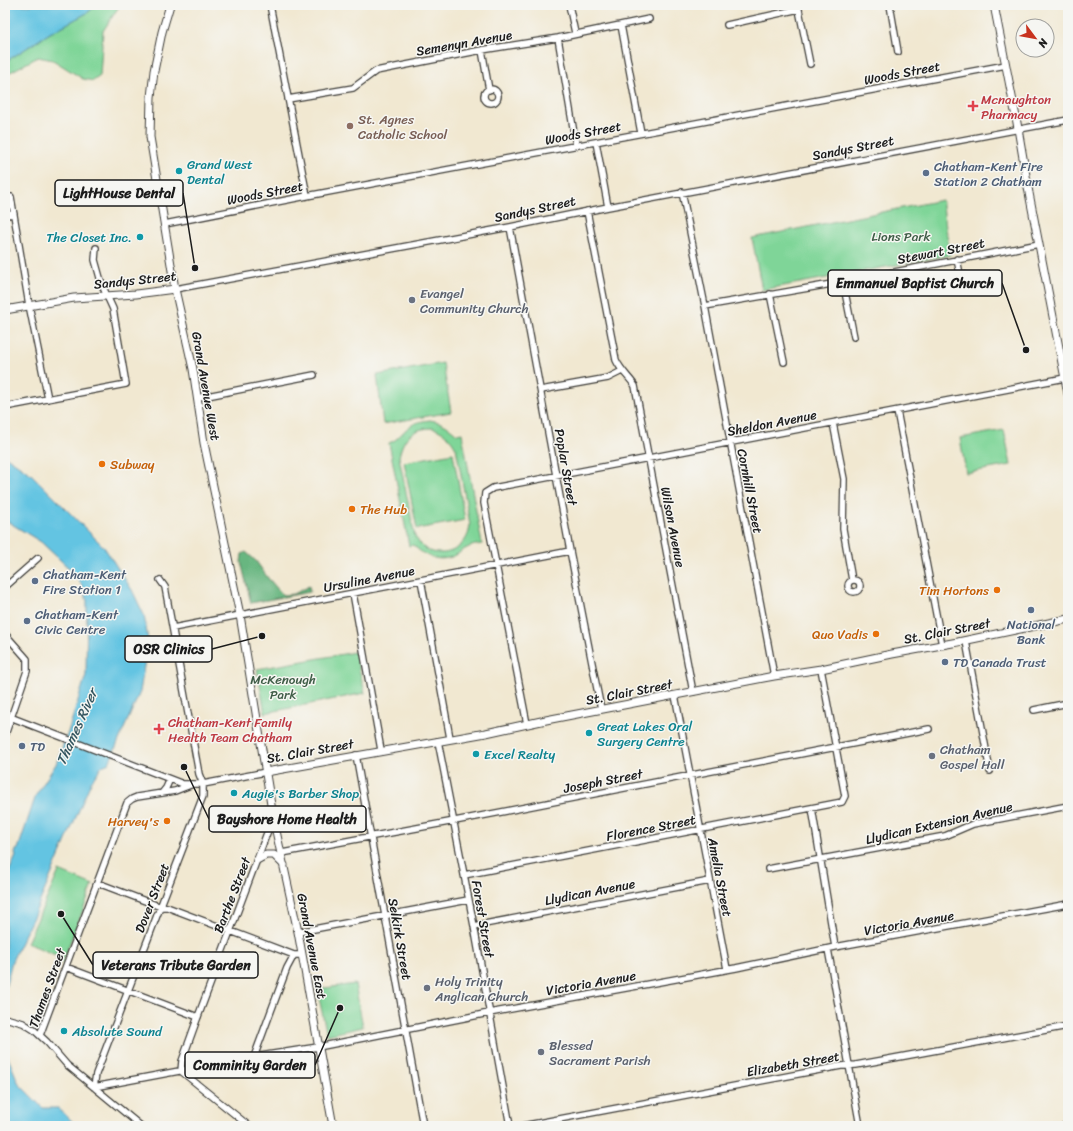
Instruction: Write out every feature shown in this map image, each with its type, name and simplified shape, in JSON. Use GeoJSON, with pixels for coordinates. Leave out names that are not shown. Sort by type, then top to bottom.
{"type":"FeatureCollection","features":[{"type":"Feature","properties":{"kind":"main road","name":"Grand Avenue West"},"geometry":{"type":"LineString","coordinates":[[170,5],[162,32],[154,71],[151,97],[150,137],[175,289],[192,369],[204,442],[240,615],[266,772]]}},
{"type":"Feature","properties":{"kind":"main road"},"geometry":{"type":"LineString","coordinates":[[994,5],[1068,394]]}},
{"type":"Feature","properties":{"kind":"main road","name":"Sandys Street"},"geometry":{"type":"LineString","coordinates":[[5,310],[74,298],[136,294],[175,289]]}},
{"type":"Feature","properties":{"kind":"main road","name":"St. Clair Street"},"geometry":{"type":"LineString","coordinates":[[266,772],[381,750],[486,733],[774,676],[821,669],[966,641],[1068,619]]}},
{"type":"Feature","properties":{"kind":"main road","name":"Grand Avenue East"},"geometry":{"type":"LineString","coordinates":[[266,772],[273,817],[298,932],[298,955],[333,1126]]}},
{"type":"Feature","properties":{"kind":"main road"},"geometry":{"type":"LineString","coordinates":[[257,860],[266,855],[274,855],[284,865]]}},
{"type":"Feature","properties":{"kind":"street"},"geometry":{"type":"LineString","coordinates":[[271,5],[307,196]]}},
{"type":"Feature","properties":{"kind":"street"},"geometry":{"type":"LineString","coordinates":[[570,5],[576,33]]}},
{"type":"Feature","properties":{"kind":"street"},"geometry":{"type":"LineString","coordinates":[[890,5],[898,52]]}},
{"type":"Feature","properties":{"kind":"street"},"geometry":{"type":"LineString","coordinates":[[727,25],[799,7],[810,64]]}},
{"type":"Feature","properties":{"kind":"street","name":"Semenyn Avenue"},"geometry":{"type":"LineString","coordinates":[[288,99],[353,88],[376,71],[482,50],[558,38],[576,33],[649,19]]}},
{"type":"Feature","properties":{"kind":"street"},"geometry":{"type":"LineString","coordinates":[[621,25],[641,133]]}},
{"type":"Feature","properties":{"kind":"street"},"geometry":{"type":"LineString","coordinates":[[558,38],[576,145]]}},
{"type":"Feature","properties":{"kind":"street"},"geometry":{"type":"LineString","coordinates":[[482,50],[489,90]]}},
{"type":"Feature","properties":{"kind":"street","name":"Woods Street"},"geometry":{"type":"LineString","coordinates":[[165,224],[576,145],[1006,65]]}},
{"type":"Feature","properties":{"kind":"street","name":"Sandys Street"},"geometry":{"type":"LineString","coordinates":[[175,289],[510,227],[682,192],[1068,120]]}},
{"type":"Feature","properties":{"kind":"street"},"geometry":{"type":"LineString","coordinates":[[596,142],[608,207]]}},
{"type":"Feature","properties":{"kind":"street","name":"Cornhill Street"},"geometry":{"type":"LineString","coordinates":[[682,192],[705,306],[774,676]]}},
{"type":"Feature","properties":{"kind":"street"},"geometry":{"type":"LineString","coordinates":[[11,197],[48,399]]}},
{"type":"Feature","properties":{"kind":"street","name":"Wilson Avenue"},"geometry":{"type":"LineString","coordinates":[[587,211],[616,360],[635,386],[693,692]]}},
{"type":"Feature","properties":{"kind":"street"},"geometry":{"type":"LineString","coordinates":[[5,215],[14,214]]}},
{"type":"Feature","properties":{"kind":"street","name":"Poplar Street"},"geometry":{"type":"LineString","coordinates":[[510,227],[570,551],[602,710]]}},
{"type":"Feature","properties":{"kind":"street","name":"Stewart Street"},"geometry":{"type":"LineString","coordinates":[[705,306],[843,282],[1039,244]]}},
{"type":"Feature","properties":{"kind":"street"},"geometry":{"type":"LineString","coordinates":[[5,407],[126,384],[113,309],[102,285],[95,260],[96,248]]}},
{"type":"Feature","properties":{"kind":"street"},"geometry":{"type":"LineString","coordinates":[[957,259],[960,274]]}},
{"type":"Feature","properties":{"kind":"street"},"geometry":{"type":"LineString","coordinates":[[843,282],[854,337]]}},
{"type":"Feature","properties":{"kind":"street"},"geometry":{"type":"LineString","coordinates":[[770,294],[784,362]]}},
{"type":"Feature","properties":{"kind":"street"},"geometry":{"type":"LineString","coordinates":[[541,390],[608,378],[622,370]]}},
{"type":"Feature","properties":{"kind":"street"},"geometry":{"type":"LineString","coordinates":[[197,398],[314,376]]}},
{"type":"Feature","properties":{"kind":"street","name":"Sheldon Avenue"},"geometry":{"type":"LineString","coordinates":[[496,565],[484,503],[485,493],[493,488],[1065,378]]}},
{"type":"Feature","properties":{"kind":"street"},"geometry":{"type":"LineString","coordinates":[[897,411],[942,645]]}},
{"type":"Feature","properties":{"kind":"street"},"geometry":{"type":"LineString","coordinates":[[834,423],[844,479],[843,529],[852,580]]}},
{"type":"Feature","properties":{"kind":"street","name":"Ursuline Avenue"},"geometry":{"type":"LineString","coordinates":[[173,628],[570,551]]}},
{"type":"Feature","properties":{"kind":"street"},"geometry":{"type":"LineString","coordinates":[[5,587],[38,558]]}},
{"type":"Feature","properties":{"kind":"street"},"geometry":{"type":"LineString","coordinates":[[496,565],[527,724]]}},
{"type":"Feature","properties":{"kind":"street"},"geometry":{"type":"LineString","coordinates":[[160,580],[165,587],[199,774],[203,784]]}},
{"type":"Feature","properties":{"kind":"street"},"geometry":{"type":"LineString","coordinates":[[421,580],[450,738]]}},
{"type":"Feature","properties":{"kind":"street"},"geometry":{"type":"LineString","coordinates":[[353,593],[381,750]]}},
{"type":"Feature","properties":{"kind":"street"},"geometry":{"type":"LineString","coordinates":[[5,634],[25,656],[28,664],[27,671],[8,716],[5,735]]}},
{"type":"Feature","properties":{"kind":"street"},"geometry":{"type":"LineString","coordinates":[[966,641],[990,771]]}},
{"type":"Feature","properties":{"kind":"street"},"geometry":{"type":"LineString","coordinates":[[821,669],[836,748]]}},
{"type":"Feature","properties":{"kind":"street","name":"Amelia Street"},"geometry":{"type":"LineString","coordinates":[[676,695],[727,969]]}},
{"type":"Feature","properties":{"kind":"street"},"geometry":{"type":"LineString","coordinates":[[1034,710],[1068,703]]}},
{"type":"Feature","properties":{"kind":"street"},"geometry":{"type":"LineString","coordinates":[[8,716],[183,784],[193,784]]}},
{"type":"Feature","properties":{"kind":"street","name":"Joseph Street"},"geometry":{"type":"LineString","coordinates":[[282,853],[691,776],[929,729]]}},
{"type":"Feature","properties":{"kind":"street","name":"Forest Street"},"geometry":{"type":"LineString","coordinates":[[438,741],[474,926],[510,1126]]}},
{"type":"Feature","properties":{"kind":"street","name":"Florence Street"},"geometry":{"type":"LineString","coordinates":[[464,875],[843,801],[845,796],[836,748]]}},
{"type":"Feature","properties":{"kind":"street","name":"Selkirk Street"},"geometry":{"type":"LineString","coordinates":[[356,756],[423,1126]]}},
{"type":"Feature","properties":{"kind":"street","name":"St. Clair Street"},"geometry":{"type":"LineString","coordinates":[[193,784],[203,784],[266,772]]}},
{"type":"Feature","properties":{"kind":"street"},"geometry":{"type":"LineString","coordinates":[[161,793],[166,788],[170,779]]}},
{"type":"Feature","properties":{"kind":"street"},"geometry":{"type":"LineString","coordinates":[[161,793],[175,791],[193,784]]}},
{"type":"Feature","properties":{"kind":"street","name":"Dover Street"},"geometry":{"type":"LineString","coordinates":[[94,1087],[96,1074],[203,796],[203,784]]}},
{"type":"Feature","properties":{"kind":"street","name":"Thames Street"},"geometry":{"type":"LineString","coordinates":[[141,1126],[67,1065],[40,1036],[98,883],[113,837],[127,803],[138,797],[161,793]]}},
{"type":"Feature","properties":{"kind":"street","name":"Llydican Extension Avenue"},"geometry":{"type":"LineString","coordinates":[[768,869],[945,836],[973,824],[1068,806]]}},
{"type":"Feature","properties":{"kind":"street"},"geometry":{"type":"LineString","coordinates":[[812,808],[835,947]]}},
{"type":"Feature","properties":{"kind":"street","name":"Barthe Street"},"geometry":{"type":"LineString","coordinates":[[181,1072],[182,1061],[273,817]]}},
{"type":"Feature","properties":{"kind":"street","name":"Llydican Avenue"},"geometry":{"type":"LineString","coordinates":[[474,926],[710,881]]}},
{"type":"Feature","properties":{"kind":"street"},"geometry":{"type":"LineString","coordinates":[[98,883],[161,907],[167,907],[298,955],[287,968],[254,1057]]}},
{"type":"Feature","properties":{"kind":"street"},"geometry":{"type":"LineString","coordinates":[[298,932],[385,914],[468,900]]}},
{"type":"Feature","properties":{"kind":"street","name":"Victoria Avenue"},"geometry":{"type":"LineString","coordinates":[[94,1087],[181,1072],[254,1057],[318,1047],[835,947],[1068,904]]}},
{"type":"Feature","properties":{"kind":"street"},"geometry":{"type":"LineString","coordinates":[[828,949],[860,1126]]}},
{"type":"Feature","properties":{"kind":"street"},"geometry":{"type":"LineString","coordinates":[[66,967],[198,1017]]}},
{"type":"Feature","properties":{"kind":"street"},"geometry":{"type":"LineString","coordinates":[[7,1018],[23,1023],[40,1036]]}},
{"type":"Feature","properties":{"kind":"street","name":"Elizabeth Street"},"geometry":{"type":"LineString","coordinates":[[522,1126],[841,1066],[849,1066],[1068,1026]]}},
{"type":"Feature","properties":{"kind":"street"},"geometry":{"type":"LineString","coordinates":[[181,1072],[249,1126]]}},
{"type":"Feature","properties":{"kind":"street"},"geometry":{"type":"LineString","coordinates":[[1064,1126],[1068,1125]]}},
{"type":"Feature","properties":{"kind":"green space"},"geometry":{"type":"Polygon","coordinates":[[[97,5],[120,5],[103,31],[100,76],[93,81],[83,79],[53,60],[38,57],[5,75],[5,62],[50,33],[87,13],[97,5]]]}},
{"type":"Feature","properties":{"kind":"green space","name":"Lions Park"},"geometry":{"type":"Polygon","coordinates":[[[942,200],[950,255],[762,290],[752,238],[942,200]]]}},
{"type":"Feature","properties":{"kind":"green space"},"geometry":{"type":"Polygon","coordinates":[[[443,363],[451,412],[383,424],[377,375],[443,363]]]}},
{"type":"Feature","properties":{"kind":"green space"},"geometry":{"type":"Polygon","coordinates":[[[430,420],[441,423],[457,434],[462,433],[482,544],[470,546],[454,556],[442,559],[427,555],[413,545],[409,546],[389,443],[411,425],[430,420]],[[426,428],[410,435],[403,444],[399,457],[415,537],[422,546],[430,551],[444,553],[457,548],[462,544],[469,531],[470,524],[456,448],[450,439],[434,428],[426,428]]]}},
{"type":"Feature","properties":{"kind":"green space"},"geometry":{"type":"Polygon","coordinates":[[[1004,430],[1011,465],[966,473],[960,438],[1004,430]]]}},
{"type":"Feature","properties":{"kind":"green space"},"geometry":{"type":"Polygon","coordinates":[[[453,453],[465,520],[417,529],[404,462],[453,453]]]}},
{"type":"Feature","properties":{"kind":"green space"},"geometry":{"type":"Polygon","coordinates":[[[246,552],[256,561],[283,595],[294,594],[309,586],[310,592],[251,603],[241,562],[242,554],[246,552]]]}},
{"type":"Feature","properties":{"kind":"green space","name":"McKenough Park"},"geometry":{"type":"Polygon","coordinates":[[[355,652],[365,693],[265,713],[257,669],[355,652]]]}},
{"type":"Feature","properties":{"kind":"green space"},"geometry":{"type":"Polygon","coordinates":[[[59,871],[93,885],[62,963],[57,961],[58,956],[27,943],[59,871]]]}},
{"type":"Feature","properties":{"kind":"green space"},"geometry":{"type":"Polygon","coordinates":[[[355,984],[363,1027],[327,1035],[317,989],[355,984]]]}},
{"type":"Feature","properties":{"kind":"water"},"geometry":{"type":"Polygon","coordinates":[[[5,5],[97,5],[87,13],[50,33],[5,62],[5,5]]]}},
{"type":"Feature","properties":{"kind":"water","name":"Thames River"},"geometry":{"type":"Polygon","coordinates":[[[5,456],[31,474],[104,547],[132,590],[144,615],[148,640],[140,692],[109,763],[102,766],[91,782],[34,915],[12,961],[5,989],[5,880],[16,856],[16,850],[18,849],[36,795],[56,764],[86,675],[87,601],[81,584],[74,573],[41,542],[5,520],[5,456]]]}},
{"type":"Feature","properties":{"kind":"water"},"geometry":{"type":"Polygon","coordinates":[[[5,1050],[19,1084],[43,1108],[58,1108],[72,1121],[75,1126],[5,1126],[5,1050]]]}},
{"type":"Feature","properties":{"kind":"place","name":"Mcnaughton Pharmacy"},"geometry":{"type":"Point","coordinates":[973,106]}},
{"type":"Feature","properties":{"kind":"place","name":"St. Agnes Catholic School"},"geometry":{"type":"Point","coordinates":[350,126]}},
{"type":"Feature","properties":{"kind":"place","name":"Grand West Dental"},"geometry":{"type":"Point","coordinates":[179,171]}},
{"type":"Feature","properties":{"kind":"place","name":"Chatham-Kent Fire Station 2 Chatham"},"geometry":{"type":"Point","coordinates":[926,173]}},
{"type":"Feature","properties":{"kind":"place","name":"The Closet Inc."},"geometry":{"type":"Point","coordinates":[140,237]}},
{"type":"Feature","properties":{"kind":"place","name":"LightHouse Dental"},"geometry":{"type":"Point","coordinates":[195,268]}},
{"type":"Feature","properties":{"kind":"place","name":"Evangel Community Church"},"geometry":{"type":"Point","coordinates":[412,300]}},
{"type":"Feature","properties":{"kind":"place","name":"Emmanuel Baptist Church"},"geometry":{"type":"Point","coordinates":[1026,350]}},
{"type":"Feature","properties":{"kind":"place","name":"Subway"},"geometry":{"type":"Point","coordinates":[102,464]}},
{"type":"Feature","properties":{"kind":"place","name":"The Hub"},"geometry":{"type":"Point","coordinates":[352,509]}},
{"type":"Feature","properties":{"kind":"place","name":"Chatham-Kent Fire Station 1"},"geometry":{"type":"Point","coordinates":[35,581]}},
{"type":"Feature","properties":{"kind":"place","name":"Tim Hortons"},"geometry":{"type":"Point","coordinates":[997,590]}},
{"type":"Feature","properties":{"kind":"place","name":"National Bank"},"geometry":{"type":"Point","coordinates":[1031,610]}},
{"type":"Feature","properties":{"kind":"place","name":"Chatham-Kent Civic Centre"},"geometry":{"type":"Point","coordinates":[27,621]}},
{"type":"Feature","properties":{"kind":"place","name":"Quo Vadis"},"geometry":{"type":"Point","coordinates":[876,634]}},
{"type":"Feature","properties":{"kind":"place","name":"OSR Clinics"},"geometry":{"type":"Point","coordinates":[262,636]}},
{"type":"Feature","properties":{"kind":"place","name":"TD Canada Trust"},"geometry":{"type":"Point","coordinates":[945,662]}},
{"type":"Feature","properties":{"kind":"place","name":"Chatham-Kent Family Health Team Chatham"},"geometry":{"type":"Point","coordinates":[159,729]}},
{"type":"Feature","properties":{"kind":"place","name":"Great Lakes Oral Surgery Centre"},"geometry":{"type":"Point","coordinates":[589,733]}},
{"type":"Feature","properties":{"kind":"place","name":"TD"},"geometry":{"type":"Point","coordinates":[22,746]}},
{"type":"Feature","properties":{"kind":"place","name":"Excel Realty"},"geometry":{"type":"Point","coordinates":[476,754]}},
{"type":"Feature","properties":{"kind":"place","name":"Chatham Gospel Hall"},"geometry":{"type":"Point","coordinates":[932,756]}},
{"type":"Feature","properties":{"kind":"place","name":"Bayshore Home Health"},"geometry":{"type":"Point","coordinates":[184,767]}},
{"type":"Feature","properties":{"kind":"place","name":"Augie's Barber Shop"},"geometry":{"type":"Point","coordinates":[234,793]}},
{"type":"Feature","properties":{"kind":"place","name":"Harvey's"},"geometry":{"type":"Point","coordinates":[167,821]}},
{"type":"Feature","properties":{"kind":"place","name":"Veterans Tribute Garden"},"geometry":{"type":"Point","coordinates":[61,914]}},
{"type":"Feature","properties":{"kind":"place","name":"Holy Trinity Anglican Church"},"geometry":{"type":"Point","coordinates":[427,988]}},
{"type":"Feature","properties":{"kind":"place","name":"Comminity Garden"},"geometry":{"type":"Point","coordinates":[340,1008]}},
{"type":"Feature","properties":{"kind":"place","name":"Absolute Sound"},"geometry":{"type":"Point","coordinates":[64,1031]}},
{"type":"Feature","properties":{"kind":"place","name":"Blessed Sacrament Parish"},"geometry":{"type":"Point","coordinates":[541,1052]}}]}
